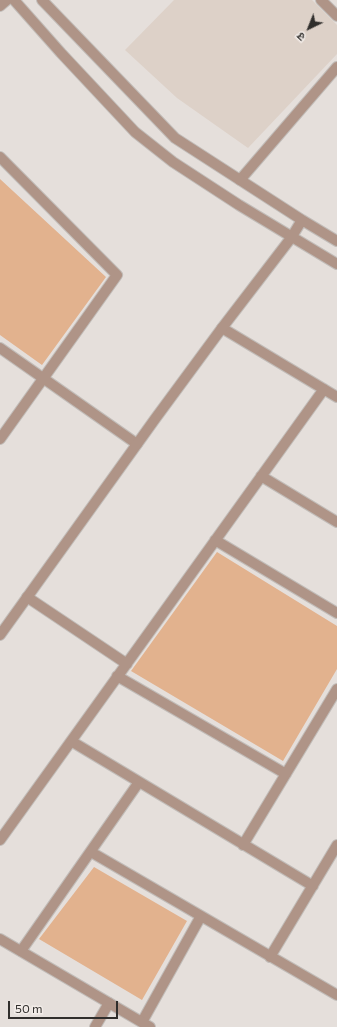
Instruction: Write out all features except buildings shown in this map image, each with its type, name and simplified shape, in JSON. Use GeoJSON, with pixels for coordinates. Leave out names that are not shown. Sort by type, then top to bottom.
{"type":"FeatureCollection","features":[{"type":"Feature","properties":{"kind":"street"},"geometry":{"type":"LineString","coordinates":[[0,6],[7,0]]}},
{"type":"Feature","properties":{"kind":"street"},"geometry":{"type":"LineString","coordinates":[[14,0],[135,132],[173,162],[238,205],[291,238],[337,264]]}},
{"type":"Feature","properties":{"kind":"street"},"geometry":{"type":"LineString","coordinates":[[42,0],[175,138],[337,241]]}},
{"type":"Feature","properties":{"kind":"street"},"geometry":{"type":"LineString","coordinates":[[321,0],[337,16]]}},
{"type":"Feature","properties":{"kind":"street"},"geometry":{"type":"LineString","coordinates":[[240,180],[336,72]]}},
{"type":"Feature","properties":{"kind":"street"},"geometry":{"type":"LineString","coordinates":[[0,157],[117,275],[0,440]]}},
{"type":"Feature","properties":{"kind":"street"},"geometry":{"type":"LineString","coordinates":[[0,635],[222,328],[291,238],[302,220]]}},
{"type":"Feature","properties":{"kind":"street"},"geometry":{"type":"LineString","coordinates":[[222,328],[337,397]]}},
{"type":"Feature","properties":{"kind":"street"},"geometry":{"type":"LineString","coordinates":[[0,348],[137,444]]}},
{"type":"Feature","properties":{"kind":"street"},"geometry":{"type":"LineString","coordinates":[[0,840],[324,389]]}},
{"type":"Feature","properties":{"kind":"street"},"geometry":{"type":"LineString","coordinates":[[261,476],[337,522]]}},
{"type":"Feature","properties":{"kind":"street"},"geometry":{"type":"LineString","coordinates":[[215,540],[337,614]]}},
{"type":"Feature","properties":{"kind":"street"},"geometry":{"type":"LineString","coordinates":[[27,597],[127,664]]}},
{"type":"Feature","properties":{"kind":"street"},"geometry":{"type":"LineString","coordinates":[[117,676],[286,774]]}},
{"type":"Feature","properties":{"kind":"street"},"geometry":{"type":"LineString","coordinates":[[243,844],[337,690]]}},
{"type":"Feature","properties":{"kind":"street"},"geometry":{"type":"LineString","coordinates":[[71,741],[313,886]]}},
{"type":"Feature","properties":{"kind":"street"},"geometry":{"type":"LineString","coordinates":[[21,951],[139,782]]}},
{"type":"Feature","properties":{"kind":"street"},"geometry":{"type":"LineString","coordinates":[[270,957],[337,845]]}},
{"type":"Feature","properties":{"kind":"street"},"geometry":{"type":"LineString","coordinates":[[91,852],[337,996]]}},
{"type":"Feature","properties":{"kind":"street"},"geometry":{"type":"LineString","coordinates":[[0,939],[146,1025],[201,916]]}},
{"type":"Feature","properties":{"kind":"street"},"geometry":{"type":"LineString","coordinates":[[95,1027],[109,1003]]}},
{"type":"Feature","properties":{"kind":"shaded area"},"geometry":{"type":"Polygon","coordinates":[[[174,0],[312,0],[337,25],[337,54],[248,148],[177,98],[125,50],[174,0]]]}},
{"type":"Feature","properties":{"kind":"shaded area"},"geometry":{"type":"Polygon","coordinates":[[[0,179],[106,277],[42,365],[0,335],[0,179]]]}},
{"type":"Feature","properties":{"kind":"shaded area"},"geometry":{"type":"Polygon","coordinates":[[[217,552],[337,626],[337,669],[283,761],[131,671],[217,552]]]}},
{"type":"Feature","properties":{"kind":"shaded area"},"geometry":{"type":"Polygon","coordinates":[[[94,867],[187,921],[142,1000],[39,939],[94,867]]]}}]}
